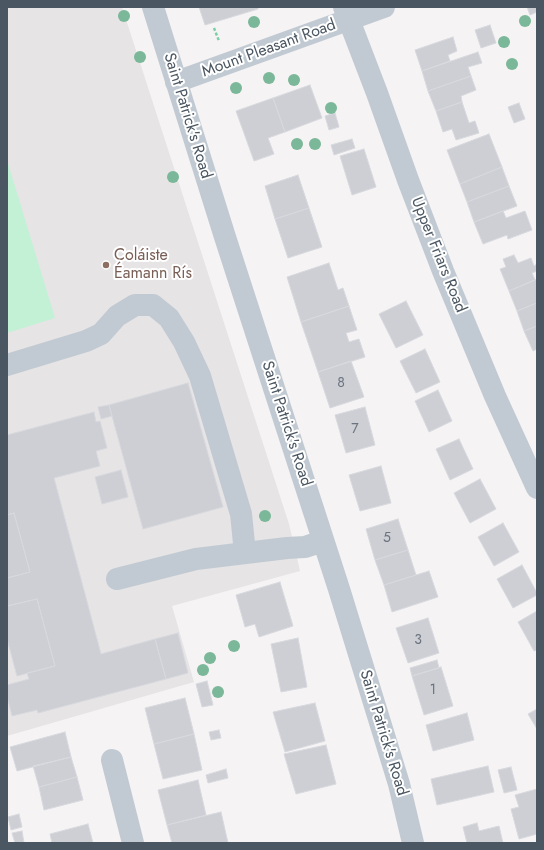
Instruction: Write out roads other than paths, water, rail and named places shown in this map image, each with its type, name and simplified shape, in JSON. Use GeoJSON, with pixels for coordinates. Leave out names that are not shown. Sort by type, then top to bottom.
{"type":"FeatureCollection","features":[{"type":"Feature","properties":{"kind":"street","name":"Saint Patrick's Road"},"geometry":{"type":"LineString","coordinates":[[153,7],[224,237],[323,541],[399,784],[413,843]]}},
{"type":"Feature","properties":{"kind":"street","name":"Mount Pleasant Road"},"geometry":{"type":"LineString","coordinates":[[176,82],[346,13],[384,7]]}},
{"type":"Feature","properties":{"kind":"street","name":"Upper Friars Road"},"geometry":{"type":"LineString","coordinates":[[346,13],[378,93],[408,180],[443,271],[495,396],[537,488]]}},
{"type":"Feature","properties":{"kind":"street"},"geometry":{"type":"LineString","coordinates":[[7,365],[86,342],[101,334],[118,316],[136,305],[153,305],[170,318],[184,342],[200,376],[241,514],[245,553]]}},
{"type":"Feature","properties":{"kind":"street"},"geometry":{"type":"LineString","coordinates":[[117,579],[196,559],[305,547],[323,541]]}},
{"type":"Feature","properties":{"kind":"street"},"geometry":{"type":"LineString","coordinates":[[112,760],[133,843]]}},
{"type":"Feature","properties":{"kind":"place","name":"Coláiste Éamann Rís"},"geometry":{"type":"Point","coordinates":[106,265]}}]}
